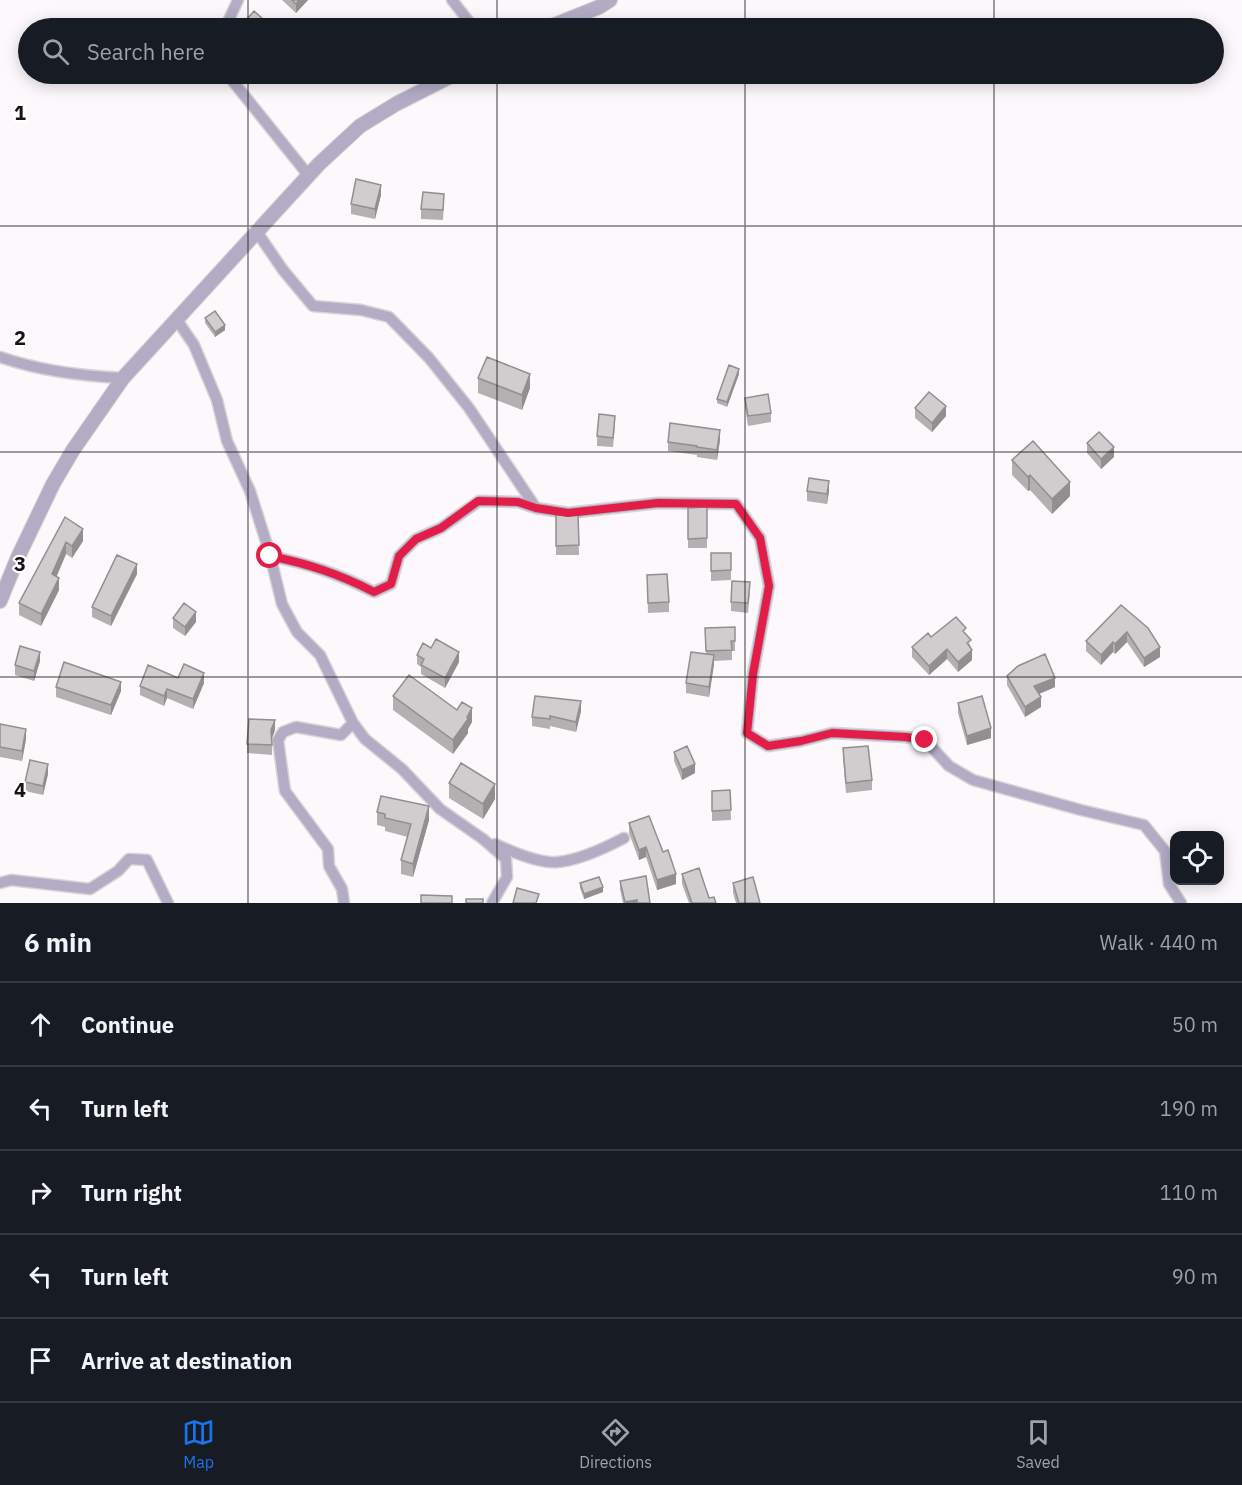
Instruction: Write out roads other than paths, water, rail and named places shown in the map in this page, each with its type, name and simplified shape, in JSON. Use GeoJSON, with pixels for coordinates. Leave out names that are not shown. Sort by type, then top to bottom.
{"type":"FeatureCollection","features":[{"type":"Feature","properties":{"kind":"street"},"geometry":{"type":"LineString","coordinates":[[230,18],[238,0]]}},
{"type":"Feature","properties":{"kind":"street"},"geometry":{"type":"LineString","coordinates":[[452,0],[466,18]]}},
{"type":"Feature","properties":{"kind":"street"},"geometry":{"type":"LineString","coordinates":[[572,18],[610,0]]}},
{"type":"Feature","properties":{"kind":"street"},"geometry":{"type":"LineString","coordinates":[[235,84],[309,176]]}},
{"type":"Feature","properties":{"kind":"street"},"geometry":{"type":"LineString","coordinates":[[0,602],[18,557],[53,484],[123,378],[309,176],[360,126],[435,84]]}},
{"type":"Feature","properties":{"kind":"street"},"geometry":{"type":"LineString","coordinates":[[257,232],[283,270],[313,306],[361,310],[389,317],[429,358],[469,408],[536,508]]}},
{"type":"Feature","properties":{"kind":"street"},"geometry":{"type":"LineString","coordinates":[[177,320],[194,345],[217,400],[227,441],[250,491],[282,603],[297,632],[320,655],[353,723],[365,739],[402,769],[440,809],[483,839],[506,859],[507,877],[492,903]]}},
{"type":"Feature","properties":{"kind":"street"},"geometry":{"type":"LineString","coordinates":[[0,357],[27,366],[69,374],[123,378]]}},
{"type":"Feature","properties":{"kind":"street"},"geometry":{"type":"LineString","coordinates":[[270,556],[330,571],[374,592],[391,584],[399,556],[416,539],[441,528],[478,501],[518,502],[536,508],[568,513],[658,503],[736,504],[760,538],[769,586],[753,674],[747,733],[768,746],[832,733],[925,740],[949,766],[973,780],[1144,825],[1165,851],[1168,884],[1181,903]]}},
{"type":"Feature","properties":{"kind":"street"},"geometry":{"type":"LineString","coordinates":[[344,903],[342,890],[329,866],[327,849],[285,791],[278,740],[283,732],[296,727],[341,735],[353,723]]}},
{"type":"Feature","properties":{"kind":"street"},"geometry":{"type":"LineString","coordinates":[[483,839],[526,856],[557,863],[598,851],[624,838]]}},
{"type":"Feature","properties":{"kind":"street"},"geometry":{"type":"LineString","coordinates":[[0,883],[11,880],[90,890],[118,871],[129,859],[147,860],[168,903]]}}]}
